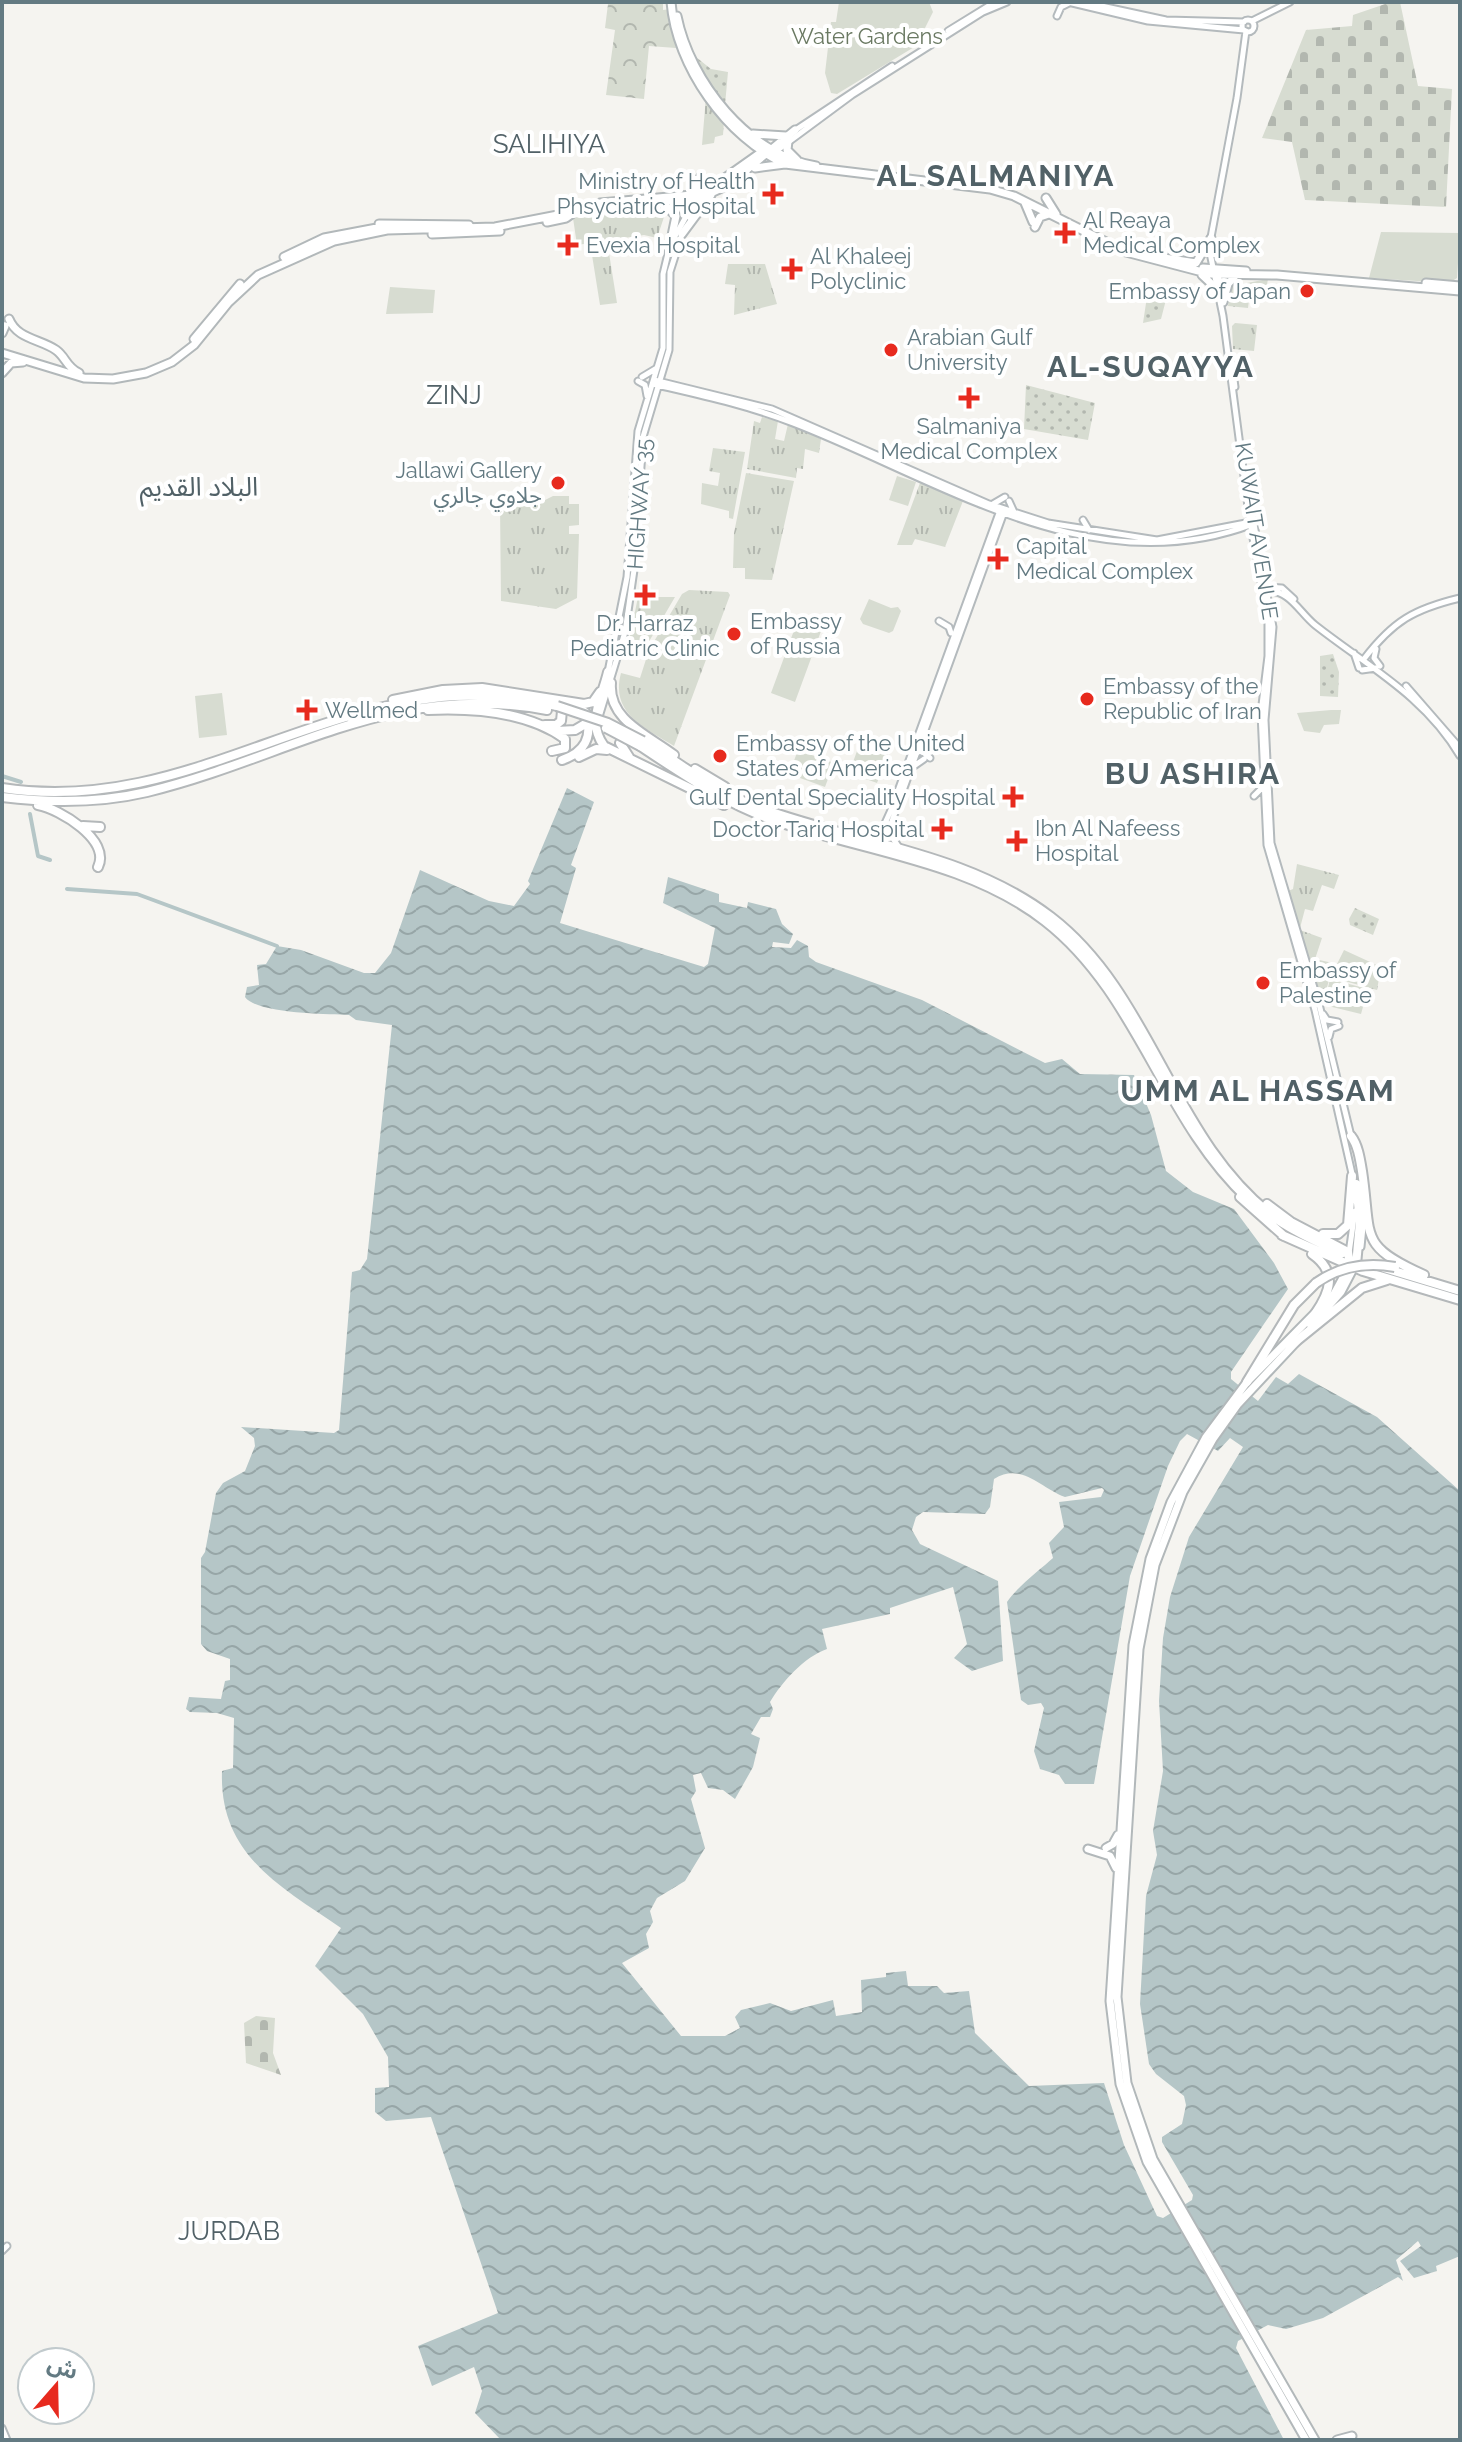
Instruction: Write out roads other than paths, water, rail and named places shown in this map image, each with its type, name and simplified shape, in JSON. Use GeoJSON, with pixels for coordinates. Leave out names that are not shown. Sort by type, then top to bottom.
{"type":"FeatureCollection","features":[{"type":"Feature","properties":{"kind":"highway"},"geometry":{"type":"LineString","coordinates":[[562,760],[581,751],[608,672]]}},
{"type":"Feature","properties":{"kind":"highway"},"geometry":{"type":"LineString","coordinates":[[611,683],[614,709],[629,722],[728,789],[775,813]]}},
{"type":"Feature","properties":{"kind":"highway"},"geometry":{"type":"LineString","coordinates":[[558,706],[589,704],[602,688]]}},
{"type":"Feature","properties":{"kind":"highway"},"geometry":{"type":"LineString","coordinates":[[2,798],[66,801],[148,791],[360,717],[400,698],[452,689],[502,689],[540,696],[559,706],[562,717],[552,726],[536,724]]}},
{"type":"Feature","properties":{"kind":"highway"},"geometry":{"type":"LineString","coordinates":[[2,788],[85,792],[147,783],[417,700],[464,696],[509,698],[583,708],[604,746],[615,753]]}},
{"type":"Feature","properties":{"kind":"highway"},"geometry":{"type":"LineString","coordinates":[[540,696],[558,706],[608,723],[717,795],[789,825]]}},
{"type":"Feature","properties":{"kind":"highway"},"geometry":{"type":"LineString","coordinates":[[360,717],[452,709],[497,713],[567,732],[608,716],[629,722]]}},
{"type":"Feature","properties":{"kind":"highway"},"geometry":{"type":"LineString","coordinates":[[549,729],[566,741],[563,750],[552,751]]}},
{"type":"Feature","properties":{"kind":"highway"},"geometry":{"type":"LineString","coordinates":[[638,762],[622,750],[622,735],[635,731],[656,741]]}},
{"type":"Feature","properties":{"kind":"highway"},"geometry":{"type":"LineString","coordinates":[[641,744],[707,783],[775,813],[970,871],[1010,890],[1050,916],[1084,945],[1118,989],[1177,1095],[1257,1214],[1282,1235],[1320,1259],[1328,1272],[1330,1290],[1315,1314]]}},
{"type":"Feature","properties":{"kind":"highway"},"geometry":{"type":"LineString","coordinates":[[578,757],[596,749],[615,753],[733,809],[975,881],[1019,903],[1051,926],[1109,989],[1191,1132],[1285,1231],[1401,1283]]}},
{"type":"Feature","properties":{"kind":"highway"},"geometry":{"type":"LineString","coordinates":[[2,798],[45,806],[87,828],[100,827]]}},
{"type":"Feature","properties":{"kind":"highway"},"geometry":{"type":"LineString","coordinates":[[75,822],[97,849],[101,860],[98,867]]}},
{"type":"Feature","properties":{"kind":"highway"},"geometry":{"type":"LineString","coordinates":[[1351,1136],[1362,1167],[1369,1235],[1382,1254],[1460,1293]]}},
{"type":"Feature","properties":{"kind":"highway"},"geometry":{"type":"LineString","coordinates":[[1228,1174],[1284,1217],[1351,1261]]}},
{"type":"Feature","properties":{"kind":"highway"},"geometry":{"type":"LineString","coordinates":[[1284,1217],[1321,1234],[1341,1233],[1351,1216],[1352,1176]]}},
{"type":"Feature","properties":{"kind":"highway"},"geometry":{"type":"LineString","coordinates":[[1327,1308],[1351,1261],[1360,1209],[1352,1176]]}},
{"type":"Feature","properties":{"kind":"highway"},"geometry":{"type":"LineString","coordinates":[[1282,1235],[1351,1261]]}},
{"type":"Feature","properties":{"kind":"highway"},"geometry":{"type":"LineString","coordinates":[[1249,1385],[1287,1317],[1309,1288],[1343,1269],[1375,1264],[1424,1275]]}},
{"type":"Feature","properties":{"kind":"highway"},"geometry":{"type":"LineString","coordinates":[[1371,1266],[1460,1293]]}},
{"type":"Feature","properties":{"kind":"highway"},"geometry":{"type":"LineString","coordinates":[[1294,1343],[1369,1283],[1382,1279],[1460,1293]]}},
{"type":"Feature","properties":{"kind":"main road"},"geometry":{"type":"LineString","coordinates":[[673,2],[676,36],[686,59],[732,124],[785,164]]}},
{"type":"Feature","properties":{"kind":"main road"},"geometry":{"type":"LineString","coordinates":[[673,2],[691,56],[745,134],[749,150],[747,162]]}},
{"type":"Feature","properties":{"kind":"main road"},"geometry":{"type":"LineString","coordinates":[[746,172],[821,111],[993,5],[1007,2]]}},
{"type":"Feature","properties":{"kind":"main road"},"geometry":{"type":"LineString","coordinates":[[1083,2],[1166,20],[1244,22],[1266,16],[1290,2]]}},
{"type":"Feature","properties":{"kind":"main road"},"geometry":{"type":"LineString","coordinates":[[1057,16],[1063,5],[1070,3],[1148,21],[1245,31],[1253,30],[1266,16]]}},
{"type":"Feature","properties":{"kind":"main road"},"geometry":{"type":"LineString","coordinates":[[682,234],[711,195],[735,176],[787,138],[993,5]]}},
{"type":"Feature","properties":{"kind":"main road"},"geometry":{"type":"LineString","coordinates":[[983,12],[990,18]]}},
{"type":"Feature","properties":{"kind":"main road"},"geometry":{"type":"LineString","coordinates":[[1252,21],[1253,30]]}},
{"type":"Feature","properties":{"kind":"main road"},"geometry":{"type":"LineString","coordinates":[[1215,272],[1211,238],[1237,98],[1244,22]]}},
{"type":"Feature","properties":{"kind":"main road"},"geometry":{"type":"LineString","coordinates":[[806,111],[821,111]]}},
{"type":"Feature","properties":{"kind":"main road"},"geometry":{"type":"LineString","coordinates":[[732,124],[767,153],[806,164],[982,183],[1016,193],[1126,252],[1185,268],[1236,275],[1277,275],[1456,289]]}},
{"type":"Feature","properties":{"kind":"main road"},"geometry":{"type":"LineString","coordinates":[[795,130],[787,138],[788,152],[806,164]]}},
{"type":"Feature","properties":{"kind":"main road"},"geometry":{"type":"LineString","coordinates":[[745,134],[787,138]]}},
{"type":"Feature","properties":{"kind":"main road"},"geometry":{"type":"LineString","coordinates":[[2,350],[79,373],[132,372],[171,358],[192,342],[242,282],[305,242],[370,233],[481,231],[566,218],[574,211],[655,204],[727,181],[747,162],[767,153]]}},
{"type":"Feature","properties":{"kind":"main road"},"geometry":{"type":"LineString","coordinates":[[2,350],[27,362],[94,379],[134,376],[160,368],[194,345],[228,303],[258,275],[335,238],[346,228],[469,225],[517,220],[596,203],[686,195],[746,172],[785,164],[985,188],[1024,201],[1125,247],[1215,272],[1278,271],[1456,289]]}},
{"type":"Feature","properties":{"kind":"main road"},"geometry":{"type":"LineString","coordinates":[[686,195],[700,190],[711,195]]}},
{"type":"Feature","properties":{"kind":"main road","name":"HIGHWAY 35"},"geometry":{"type":"LineString","coordinates":[[593,722],[624,602],[636,441],[671,332],[670,272],[700,190]]}},
{"type":"Feature","properties":{"kind":"main road","name":"HIGHWAY 35"},"geometry":{"type":"LineString","coordinates":[[662,365],[665,335],[663,274],[670,245],[700,190]]}},
{"type":"Feature","properties":{"kind":"main road"},"geometry":{"type":"LineString","coordinates":[[1046,198],[1052,214]]}},
{"type":"Feature","properties":{"kind":"main road"},"geometry":{"type":"LineString","coordinates":[[1024,201],[1031,210],[1034,224],[1042,215],[1052,214]]}},
{"type":"Feature","properties":{"kind":"main road"},"geometry":{"type":"LineString","coordinates":[[655,204],[670,207],[676,213],[670,245]]}},
{"type":"Feature","properties":{"kind":"main road"},"geometry":{"type":"LineString","coordinates":[[335,238],[344,246]]}},
{"type":"Feature","properties":{"kind":"main road"},"geometry":{"type":"LineString","coordinates":[[1158,257],[1196,263],[1211,238]]}},
{"type":"Feature","properties":{"kind":"main road"},"geometry":{"type":"LineString","coordinates":[[1185,268],[1209,279],[1217,289]]}},
{"type":"Feature","properties":{"kind":"main road","name":"KUWAIT AVENUE"},"geometry":{"type":"LineString","coordinates":[[1215,272],[1252,524],[1265,576],[1269,641],[1261,713],[1268,854],[1300,956],[1352,1176]]}},
{"type":"Feature","properties":{"kind":"main road","name":"KUWAIT AVENUE"},"geometry":{"type":"LineString","coordinates":[[1215,272],[1223,302],[1253,539],[1271,611],[1273,642],[1265,720],[1269,827],[1274,858],[1320,1008],[1351,1136],[1364,1205],[1351,1261]]}},
{"type":"Feature","properties":{"kind":"main road"},"geometry":{"type":"LineString","coordinates":[[1223,302],[1228,284],[1236,275]]}},
{"type":"Feature","properties":{"kind":"main road"},"geometry":{"type":"LineString","coordinates":[[1456,289],[1460,275]]}},
{"type":"Feature","properties":{"kind":"main road"},"geometry":{"type":"LineString","coordinates":[[5,326],[58,351],[66,365],[79,373]]}},
{"type":"Feature","properties":{"kind":"main road"},"geometry":{"type":"LineString","coordinates":[[2,373],[11,363],[27,362]]}},
{"type":"Feature","properties":{"kind":"main road"},"geometry":{"type":"LineString","coordinates":[[671,388],[661,390],[650,400],[640,379],[662,365],[668,377],[678,386]]}},
{"type":"Feature","properties":{"kind":"main road"},"geometry":{"type":"LineString","coordinates":[[656,382],[722,399],[796,424],[1020,519],[1148,544],[1181,543],[1252,524]]}},
{"type":"Feature","properties":{"kind":"main road"},"geometry":{"type":"LineString","coordinates":[[656,382],[772,409],[988,506],[995,529]]}},
{"type":"Feature","properties":{"kind":"main road","name":"HIGHWAY 35"},"geometry":{"type":"LineString","coordinates":[[593,722],[611,683],[625,632],[634,579],[643,437],[650,400]]}},
{"type":"Feature","properties":{"kind":"main road"},"geometry":{"type":"LineString","coordinates":[[988,506],[1007,499],[1020,519]]}},
{"type":"Feature","properties":{"kind":"main road"},"geometry":{"type":"LineString","coordinates":[[848,835],[869,837],[882,829],[1002,512]]}},
{"type":"Feature","properties":{"kind":"main road"},"geometry":{"type":"LineString","coordinates":[[995,529],[1006,521],[1020,519],[1094,532],[1168,539],[1252,524]]}},
{"type":"Feature","properties":{"kind":"main road"},"geometry":{"type":"LineString","coordinates":[[1065,527],[1074,526],[1081,520],[1094,532]]}},
{"type":"Feature","properties":{"kind":"main road"},"geometry":{"type":"LineString","coordinates":[[1236,530],[1248,531],[1253,539]]}},
{"type":"Feature","properties":{"kind":"main road"},"geometry":{"type":"LineString","coordinates":[[1265,576],[1356,652],[1360,669],[1379,668]]}},
{"type":"Feature","properties":{"kind":"main road"},"geometry":{"type":"LineString","coordinates":[[1265,589],[1277,586]]}},
{"type":"Feature","properties":{"kind":"main road"},"geometry":{"type":"LineString","coordinates":[[1265,589],[1287,596],[1310,621],[1412,691],[1460,748]]}},
{"type":"Feature","properties":{"kind":"main road"},"geometry":{"type":"LineString","coordinates":[[1271,611],[1277,597],[1287,596]]}},
{"type":"Feature","properties":{"kind":"main road"},"geometry":{"type":"LineString","coordinates":[[1367,659],[1404,618],[1424,607],[1460,598]]}},
{"type":"Feature","properties":{"kind":"main road"},"geometry":{"type":"LineString","coordinates":[[1404,618],[1410,606],[1424,607]]}},
{"type":"Feature","properties":{"kind":"main road"},"geometry":{"type":"LineString","coordinates":[[1356,652],[1375,648],[1400,622],[1424,607]]}},
{"type":"Feature","properties":{"kind":"main road"},"geometry":{"type":"LineString","coordinates":[[948,622],[963,613]]}},
{"type":"Feature","properties":{"kind":"main road"},"geometry":{"type":"LineString","coordinates":[[910,854],[893,842],[890,831],[963,613]]}},
{"type":"Feature","properties":{"kind":"main road"},"geometry":{"type":"LineString","coordinates":[[1391,617],[1391,629]]}},
{"type":"Feature","properties":{"kind":"main road"},"geometry":{"type":"LineString","coordinates":[[939,621],[951,629],[949,646]]}},
{"type":"Feature","properties":{"kind":"main road"},"geometry":{"type":"LineString","coordinates":[[1375,648],[1374,658],[1379,668],[1405,689],[1460,756]]}},
{"type":"Feature","properties":{"kind":"main road"},"geometry":{"type":"LineString","coordinates":[[909,773],[916,763],[927,758],[922,751],[921,740]]}},
{"type":"Feature","properties":{"kind":"main road"},"geometry":{"type":"LineString","coordinates":[[1263,783],[1254,797],[1264,811]]}},
{"type":"Feature","properties":{"kind":"main road"},"geometry":{"type":"LineString","coordinates":[[1292,932],[1288,946],[1300,956]]}},
{"type":"Feature","properties":{"kind":"main road"},"geometry":{"type":"LineString","coordinates":[[1320,1008],[1327,1020],[1338,1024],[1330,1031],[1329,1045]]}},
{"type":"Feature","properties":{"kind":"main road"},"geometry":{"type":"LineString","coordinates":[[1313,2440],[1310,2429],[1137,2139],[1116,2059],[1110,2001],[1133,1645],[1140,1600],[1165,1515],[1203,1449],[1249,1385],[1315,1314],[1351,1261]]}},
{"type":"Feature","properties":{"kind":"main road"},"geometry":{"type":"LineString","coordinates":[[1249,1385],[1327,1308]]}},
{"type":"Feature","properties":{"kind":"main road"},"geometry":{"type":"LineString","coordinates":[[1174,2204],[1143,2136],[1127,2083],[1119,2033],[1118,1975],[1142,1625],[1162,1542],[1203,1449]]}},
{"type":"Feature","properties":{"kind":"main road"},"geometry":{"type":"LineString","coordinates":[[1106,1848],[1115,1842],[1120,1829]]}},
{"type":"Feature","properties":{"kind":"main road"},"geometry":{"type":"LineString","coordinates":[[1088,1849],[1112,1858],[1118,1877]]}},
{"type":"Feature","properties":{"kind":"main road"},"geometry":{"type":"LineString","coordinates":[[1254,2339],[1293,2415],[1300,2440]]}},
{"type":"Feature","properties":{"kind":"main road"},"geometry":{"type":"LineString","coordinates":[[1287,2403],[1313,2440]]}},
{"type":"Feature","properties":{"kind":"main road"},"geometry":{"type":"LineString","coordinates":[[1293,2415],[1313,2440]]}},
{"type":"Feature","properties":{"kind":"main road"},"geometry":{"type":"LineString","coordinates":[[2,2428],[7,2440]]}},
{"type":"Feature","properties":{"kind":"main road"},"geometry":{"type":"LineString","coordinates":[[1337,2440],[1352,2436]]}},
{"type":"Feature","properties":{"kind":"water"},"geometry":{"type":"Polygon","coordinates":[[[567,788],[594,802],[571,865],[576,868],[560,923],[704,967],[708,964],[715,928],[663,903],[668,877],[719,894],[719,902],[747,908],[748,902],[776,909],[782,924],[793,934],[789,944],[773,942],[772,947],[791,948],[797,940],[808,946],[809,957],[816,962],[922,1000],[1045,1063],[1062,1059],[1080,1074],[1134,1075],[1151,1115],[1166,1171],[1193,1192],[1234,1209],[1274,1263],[1288,1289],[1231,1372],[1231,1379],[1258,1401],[1276,1377],[1288,1384],[1299,1374],[1377,1417],[1460,1491],[1460,2256],[1436,2266],[1437,2271],[1414,2278],[1400,2261],[1421,2246],[1418,2241],[1396,2260],[1403,2281],[1398,2277],[1323,2318],[1286,2329],[1268,2325],[1238,2341],[1236,2348],[1284,2440],[501,2440],[475,2413],[482,2391],[474,2367],[432,2386],[418,2346],[498,2313],[431,2117],[386,2121],[375,2112],[375,2088],[389,2087],[388,2057],[363,2014],[315,1966],[341,1928],[276,1882],[242,1847],[231,1825],[224,1800],[222,1771],[233,1768],[234,1718],[186,1709],[189,1697],[221,1699],[225,1681],[230,1680],[230,1659],[207,1651],[201,1644],[201,1558],[205,1552],[216,1493],[223,1483],[245,1471],[255,1446],[254,1438],[241,1427],[334,1433],[339,1430],[352,1272],[360,1270],[367,1259],[392,1025],[356,1020],[349,1015],[263,1007],[245,997],[247,987],[259,985],[257,965],[266,964],[277,946],[301,950],[364,973],[375,973],[391,953],[420,870],[489,901],[514,906],[530,884],[528,881],[567,788]],[[1187,1434],[1180,1441],[1168,1466],[1130,1576],[1094,1784],[1065,1784],[1059,1775],[1040,1769],[1034,1751],[1044,1708],[1041,1703],[1028,1705],[1021,1700],[1007,1602],[1053,1558],[1049,1543],[1064,1527],[1059,1502],[1101,1497],[1104,1490],[1065,1497],[1031,1478],[1013,1473],[994,1479],[990,1507],[985,1514],[923,1512],[916,1517],[912,1530],[920,1544],[998,1581],[1003,1661],[972,1671],[954,1658],[967,1644],[953,1587],[890,1608],[890,1614],[822,1629],[827,1649],[802,1664],[787,1679],[770,1702],[773,1709],[770,1717],[761,1717],[751,1734],[760,1738],[753,1767],[735,1799],[723,1790],[708,1788],[701,1773],[693,1775],[696,1791],[691,1799],[705,1848],[685,1881],[657,1898],[650,1911],[653,1922],[646,1934],[649,1948],[622,1963],[681,2036],[725,2036],[740,2028],[735,2017],[741,2010],[770,2003],[791,2011],[833,2000],[836,2016],[862,2012],[861,1980],[886,1977],[886,1973],[906,1971],[908,1986],[937,1986],[944,1993],[969,1991],[975,2033],[1029,2086],[1104,2083],[1124,2145],[1157,2216],[1163,2218],[1192,2200],[1193,2195],[1162,2142],[1162,2137],[1182,2124],[1186,2105],[1184,2096],[1156,2074],[1149,2064],[1140,2004],[1146,1896],[1157,1855],[1153,1831],[1163,1771],[1159,1701],[1163,1638],[1170,1597],[1189,1537],[1243,1447],[1230,1438],[1218,1451],[1187,1434]]]}},
{"type":"Feature","properties":{"kind":"waterway"},"geometry":{"type":"LineString","coordinates":[[2,776],[21,782]]}},
{"type":"Feature","properties":{"kind":"waterway"},"geometry":{"type":"LineString","coordinates":[[30,814],[38,856],[50,860]]}},
{"type":"Feature","properties":{"kind":"waterway"},"geometry":{"type":"LineString","coordinates":[[67,889],[137,894],[277,946]]}},
{"type":"Feature","properties":{"kind":"place","name":"Ministry of Health Phsyciatric Hospital"},"geometry":{"type":"Point","coordinates":[773,194]}},
{"type":"Feature","properties":{"kind":"place","name":"Al Reaya Medical Complex"},"geometry":{"type":"Point","coordinates":[1065,233]}},
{"type":"Feature","properties":{"kind":"place","name":"Evexia Hospital"},"geometry":{"type":"Point","coordinates":[568,245]}},
{"type":"Feature","properties":{"kind":"place","name":"Al Khaleej Polyclinic"},"geometry":{"type":"Point","coordinates":[792,269]}},
{"type":"Feature","properties":{"kind":"place","name":"Embassy of Japan"},"geometry":{"type":"Point","coordinates":[1307,291]}},
{"type":"Feature","properties":{"kind":"place","name":"Arabian Gulf University"},"geometry":{"type":"Point","coordinates":[891,350]}},
{"type":"Feature","properties":{"kind":"place","name":"Salmaniya Medical Complex"},"geometry":{"type":"Point","coordinates":[969,398]}},
{"type":"Feature","properties":{"kind":"place","name":"Jallawi Gallery جلاوي جالري"},"geometry":{"type":"Point","coordinates":[558,483]}},
{"type":"Feature","properties":{"kind":"place","name":"Capital Medical Complex"},"geometry":{"type":"Point","coordinates":[998,559]}},
{"type":"Feature","properties":{"kind":"place","name":"Dr. Harraz Pediatric Clinic"},"geometry":{"type":"Point","coordinates":[645,595]}},
{"type":"Feature","properties":{"kind":"place","name":"Embassy of Russia"},"geometry":{"type":"Point","coordinates":[734,634]}},
{"type":"Feature","properties":{"kind":"place","name":"Embassy of the Republic of Iran"},"geometry":{"type":"Point","coordinates":[1087,699]}},
{"type":"Feature","properties":{"kind":"place","name":"Wellmed"},"geometry":{"type":"Point","coordinates":[307,710]}},
{"type":"Feature","properties":{"kind":"place","name":"Embassy of the United States of America"},"geometry":{"type":"Point","coordinates":[720,756]}},
{"type":"Feature","properties":{"kind":"place","name":"Gulf Dental Speciality Hospital"},"geometry":{"type":"Point","coordinates":[1013,797]}},
{"type":"Feature","properties":{"kind":"place","name":"Doctor Tariq Hospital"},"geometry":{"type":"Point","coordinates":[942,829]}},
{"type":"Feature","properties":{"kind":"place","name":"Ibn Al Nafeess Hospital"},"geometry":{"type":"Point","coordinates":[1017,841]}},
{"type":"Feature","properties":{"kind":"place","name":"Embassy of Palestine"},"geometry":{"type":"Point","coordinates":[1263,983]}},
{"type":"Feature","properties":{"kind":"district","name":"SALIHIYA"},"geometry":{"type":"Point","coordinates":[549,144]}},
{"type":"Feature","properties":{"kind":"district","name":"AL SALMANIYA"},"geometry":{"type":"Point","coordinates":[996,176]}},
{"type":"Feature","properties":{"kind":"district","name":"AL-SUQAYYA"},"geometry":{"type":"Point","coordinates":[1151,367]}},
{"type":"Feature","properties":{"kind":"district","name":"ZINJ"},"geometry":{"type":"Point","coordinates":[454,395]}},
{"type":"Feature","properties":{"kind":"district","name":"البلاد القديم"},"geometry":{"type":"Point","coordinates":[199,487]}},
{"type":"Feature","properties":{"kind":"district","name":"BU ASHIRA"},"geometry":{"type":"Point","coordinates":[1193,774]}},
{"type":"Feature","properties":{"kind":"district","name":"UMM AL HASSAM"},"geometry":{"type":"Point","coordinates":[1258,1091]}},
{"type":"Feature","properties":{"kind":"district","name":"JURDAB"},"geometry":{"type":"Point","coordinates":[229,2231]}},
{"type":"Feature","properties":{"kind":"park label","name":"Water Gardens"},"geometry":{"type":"Point","coordinates":[867,36]}}]}
